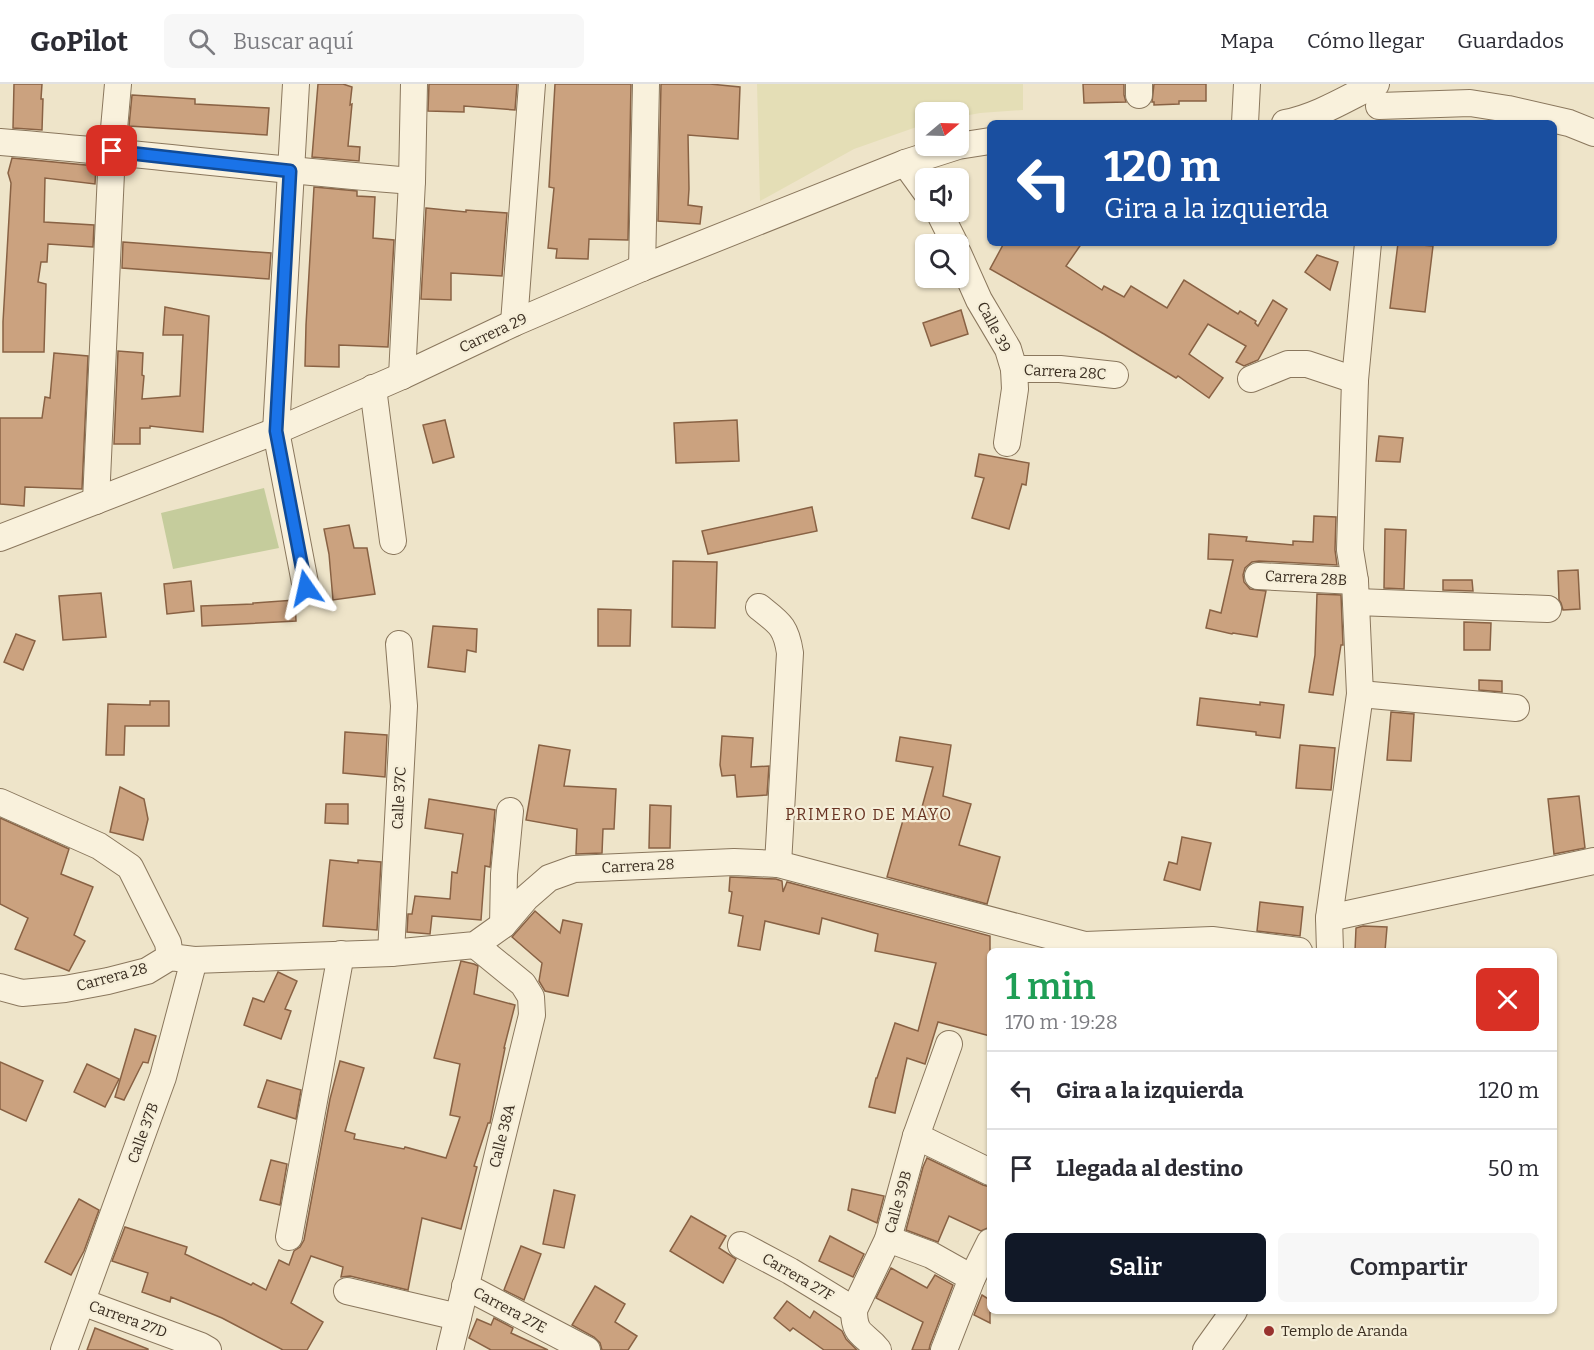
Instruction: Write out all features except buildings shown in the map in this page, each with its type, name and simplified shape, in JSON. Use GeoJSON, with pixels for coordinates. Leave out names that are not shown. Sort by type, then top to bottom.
{"type":"FeatureCollection","features":[{"type":"Feature","properties":{"kind":"street"},"geometry":{"type":"LineString","coordinates":[[96,501],[112,151],[118,84]]}},
{"type":"Feature","properties":{"kind":"street"},"geometry":{"type":"LineString","coordinates":[[296,84],[276,435],[306,588]]}},
{"type":"Feature","properties":{"kind":"street"},"geometry":{"type":"LineString","coordinates":[[402,376],[412,181],[414,84]]}},
{"type":"Feature","properties":{"kind":"street"},"geometry":{"type":"LineString","coordinates":[[514,323],[532,84]]}},
{"type":"Feature","properties":{"kind":"street"},"geometry":{"type":"LineString","coordinates":[[642,268],[646,84]]}},
{"type":"Feature","properties":{"kind":"street"},"geometry":{"type":"LineString","coordinates":[[1245,120],[1247,84]]}},
{"type":"Feature","properties":{"kind":"street"},"geometry":{"type":"LineString","coordinates":[[1306,120],[1379,98],[1470,103],[1556,120]]}},
{"type":"Feature","properties":{"kind":"street"},"geometry":{"type":"LineString","coordinates":[[1557,120],[1594,133]]}},
{"type":"Feature","properties":{"kind":"street","name":"Carrera 29"},"geometry":{"type":"LineString","coordinates":[[926,168],[958,146],[987,141]]}},
{"type":"Feature","properties":{"kind":"street"},"geometry":{"type":"LineString","coordinates":[[0,142],[412,181]]}},
{"type":"Feature","properties":{"kind":"street","name":"Carrera 29"},"geometry":{"type":"LineString","coordinates":[[936,168],[965,157],[987,155]]}},
{"type":"Feature","properties":{"kind":"street","name":"Carrera 29"},"geometry":{"type":"LineString","coordinates":[[374,394],[402,376],[514,323],[642,268],[915,176]]}},
{"type":"Feature","properties":{"kind":"street","name":"Carrera 29"},"geometry":{"type":"LineString","coordinates":[[0,550],[374,394],[406,384],[647,277],[915,176]]}},
{"type":"Feature","properties":{"kind":"street"},"geometry":{"type":"LineString","coordinates":[[1330,948],[1329,918],[1360,694],[1355,592],[1350,550],[1355,380],[1368,246]]}},
{"type":"Feature","properties":{"kind":"street","name":"Calle 39"},"geometry":{"type":"LineString","coordinates":[[969,278],[979,300],[1008,349],[1014,369]]}},
{"type":"Feature","properties":{"kind":"street"},"geometry":{"type":"LineString","coordinates":[[1251,379],[1288,364],[1307,364],[1355,380]]}},
{"type":"Feature","properties":{"kind":"street"},"geometry":{"type":"LineString","coordinates":[[1007,443],[1015,390],[1014,369]]}},
{"type":"Feature","properties":{"kind":"street","name":"Carrera 28C"},"geometry":{"type":"LineString","coordinates":[[1014,369],[1060,369],[1115,375]]}},
{"type":"Feature","properties":{"kind":"street"},"geometry":{"type":"LineString","coordinates":[[374,394],[393,541]]}},
{"type":"Feature","properties":{"kind":"street","name":"Carrera 29"},"geometry":{"type":"LineString","coordinates":[[0,538],[276,435]]}},
{"type":"Feature","properties":{"kind":"street","name":"Carrera 28B"},"geometry":{"type":"LineString","coordinates":[[1258,576],[1355,592],[1548,609]]}},
{"type":"Feature","properties":{"kind":"street"},"geometry":{"type":"LineString","coordinates":[[759,607],[781,625],[788,638],[790,653],[778,864]]}},
{"type":"Feature","properties":{"kind":"street","name":"Calle 37C"},"geometry":{"type":"LineString","coordinates":[[392,953],[404,706],[399,644]]}},
{"type":"Feature","properties":{"kind":"street"},"geometry":{"type":"LineString","coordinates":[[1360,694],[1516,708]]}},
{"type":"Feature","properties":{"kind":"street"},"geometry":{"type":"LineString","coordinates":[[0,802],[99,846],[129,867],[168,943],[182,958]]}},
{"type":"Feature","properties":{"kind":"street"},"geometry":{"type":"LineString","coordinates":[[503,925],[504,874],[510,811]]}},
{"type":"Feature","properties":{"kind":"street"},"geometry":{"type":"LineString","coordinates":[[1329,918],[1594,861]]}},
{"type":"Feature","properties":{"kind":"street","name":"Carrera 28"},"geometry":{"type":"LineString","coordinates":[[0,987],[22,993],[65,989],[147,970],[182,958],[392,953],[475,945],[503,925],[526,898],[549,878],[574,869],[734,862],[778,864],[1085,945],[1246,948]]}},
{"type":"Feature","properties":{"kind":"street","name":"Calle 38A"},"geometry":{"type":"LineString","coordinates":[[450,1350],[532,1015],[531,997],[523,984],[475,945]]}},
{"type":"Feature","properties":{"kind":"street"},"geometry":{"type":"LineString","coordinates":[[289,1237],[341,954]]}},
{"type":"Feature","properties":{"kind":"street","name":"Calle 37B"},"geometry":{"type":"LineString","coordinates":[[64,1350],[163,1077],[182,958]]}},
{"type":"Feature","properties":{"kind":"street","name":"Calle 39B"},"geometry":{"type":"LineString","coordinates":[[854,1310],[888,1239],[916,1136],[949,1044]]}},
{"type":"Feature","properties":{"kind":"street"},"geometry":{"type":"LineString","coordinates":[[916,1136],[987,1171]]}},
{"type":"Feature","properties":{"kind":"street"},"geometry":{"type":"LineString","coordinates":[[888,1239],[931,1255],[972,1278]]}},
{"type":"Feature","properties":{"kind":"street","name":"Carrera 27F"},"geometry":{"type":"LineString","coordinates":[[741,1245],[790,1270],[854,1310]]}},
{"type":"Feature","properties":{"kind":"street"},"geometry":{"type":"LineString","coordinates":[[944,1350],[972,1278],[987,1248]]}},
{"type":"Feature","properties":{"kind":"street","name":"Carrera 27E"},"geometry":{"type":"LineString","coordinates":[[465,1286],[587,1350]]}},
{"type":"Feature","properties":{"kind":"street","name":"Carrera 27E"},"geometry":{"type":"LineString","coordinates":[[347,1291],[458,1317]]}},
{"type":"Feature","properties":{"kind":"street","name":"Carrera 27D"},"geometry":{"type":"LineString","coordinates":[[82,1302],[203,1349]]}},
{"type":"Feature","properties":{"kind":"street"},"geometry":{"type":"LineString","coordinates":[[854,1310],[854,1322],[859,1333],[878,1350]]}},
{"type":"Feature","properties":{"kind":"street"},"geometry":{"type":"LineString","coordinates":[[1206,1350],[1232,1314]]}},
{"type":"Feature","properties":{"kind":"shaded area"},"geometry":{"type":"Polygon","coordinates":[[[757,84],[1023,84],[1023,110],[969,115],[969,102],[915,102],[915,128],[854,149],[760,201],[757,84]]]}},
{"type":"Feature","properties":{"kind":"green space"},"geometry":{"type":"Polygon","coordinates":[[[264,488],[279,548],[173,569],[161,513],[264,488]]]}},
{"type":"Feature","properties":{"kind":"place","name":"Templo de Aranda"},"geometry":{"type":"Point","coordinates":[1269,1331]}},
{"type":"Feature","properties":{"kind":"district","name":"PRIMERO DE MAYO"},"geometry":{"type":"Point","coordinates":[869,814]}},
{"type":"Feature","properties":{"kind":"route"},"geometry":{"type":"LineString","coordinates":[[112,151],[290,171],[276,431],[306,588]]}}]}
